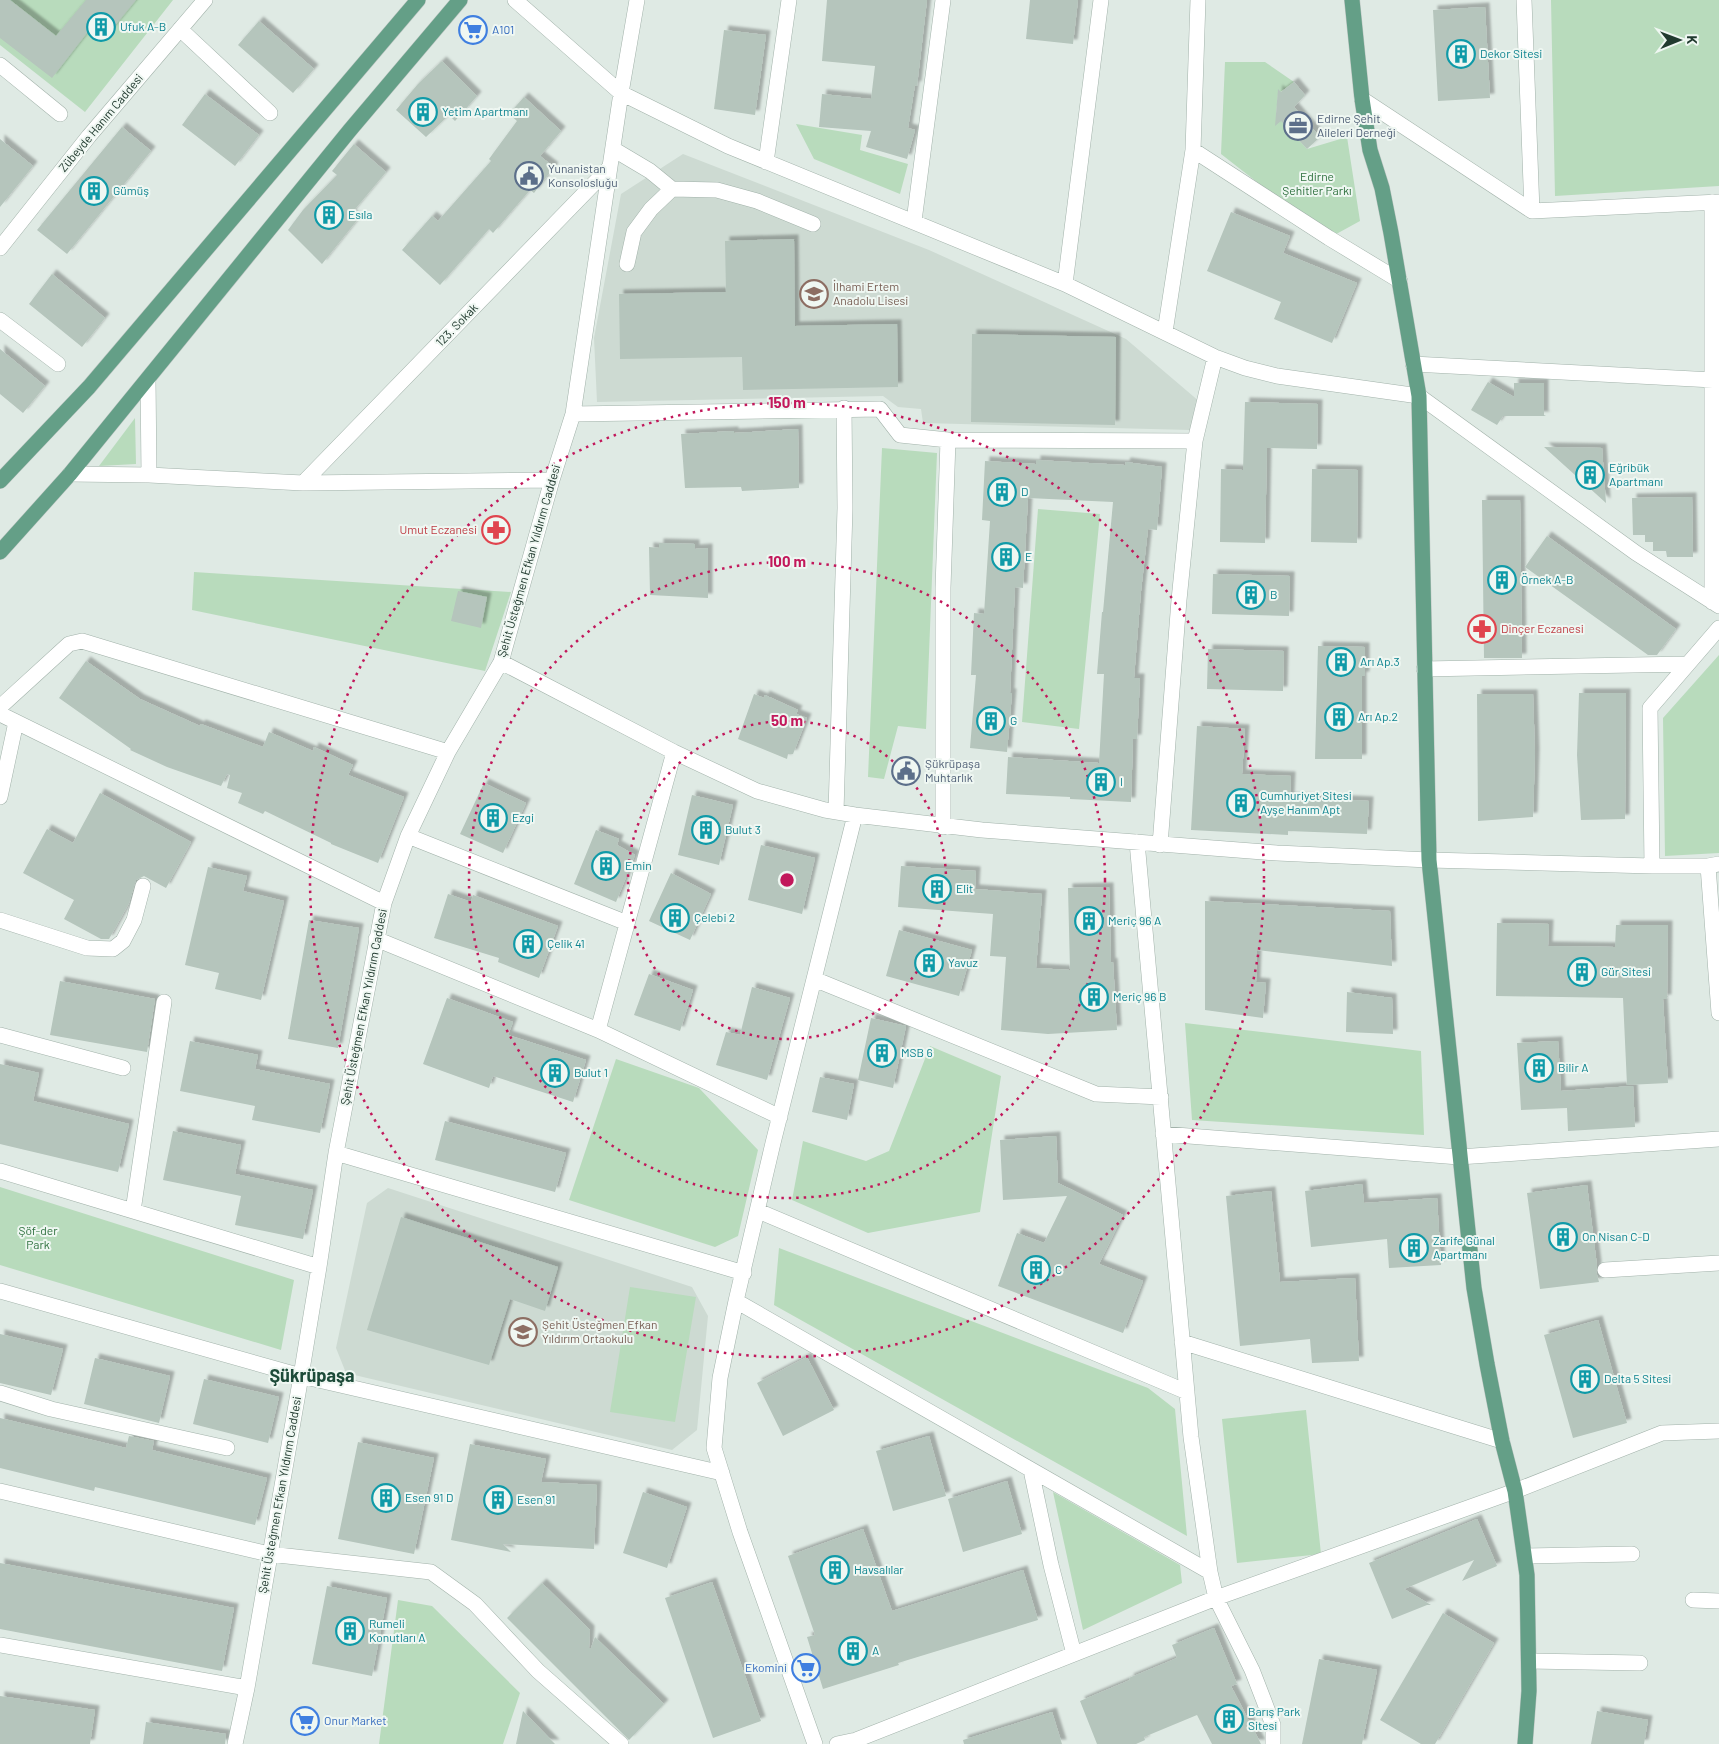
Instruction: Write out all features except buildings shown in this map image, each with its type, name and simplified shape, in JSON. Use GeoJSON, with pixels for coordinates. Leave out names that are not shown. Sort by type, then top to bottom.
{"type":"FeatureCollection","features":[{"type":"Feature","properties":{"kind":"main road"},"geometry":{"type":"LineString","coordinates":[[0,481],[89,387],[418,0]]}},
{"type":"Feature","properties":{"kind":"main road"},"geometry":{"type":"LineString","coordinates":[[0,552],[70,474],[350,130],[460,0]]}},
{"type":"Feature","properties":{"kind":"main road"},"geometry":{"type":"LineString","coordinates":[[1352,0],[1362,100],[1370,150],[1382,188],[1419,396],[1429,860],[1474,1288],[1502,1441],[1515,1491],[1528,1575],[1529,1691],[1522,1743]]}},
{"type":"Feature","properties":{"kind":"street","name":"Zübeyde Hanım Caddesi"},"geometry":{"type":"LineString","coordinates":[[0,248],[88,136],[205,0]]}},
{"type":"Feature","properties":{"kind":"street"},"geometry":{"type":"LineString","coordinates":[[515,0],[621,93],[728,146],[1065,284],[1215,357],[1245,368],[1277,376],[1419,396],[1636,553],[1716,604]]}},
{"type":"Feature","properties":{"kind":"street","name":"Şehit Üsteğmen Efkan Yıldırım Caddesi"},"geometry":{"type":"LineString","coordinates":[[235,1744],[247,1688],[301,1376],[336,1153],[384,903],[408,836],[448,752],[501,662],[552,480],[573,414],[621,93],[637,0]]}},
{"type":"Feature","properties":{"kind":"street"},"geometry":{"type":"LineString","coordinates":[[766,162],[789,0]]}},
{"type":"Feature","properties":{"kind":"street"},"geometry":{"type":"LineString","coordinates":[[914,222],[943,0]]}},
{"type":"Feature","properties":{"kind":"street"},"geometry":{"type":"LineString","coordinates":[[1065,284],[1101,0]]}},
{"type":"Feature","properties":{"kind":"street"},"geometry":{"type":"LineString","coordinates":[[1165,332],[1193,150],[1198,0]]}},
{"type":"Feature","properties":{"kind":"street"},"geometry":{"type":"LineString","coordinates":[[1524,0],[1532,211]]}},
{"type":"Feature","properties":{"kind":"street"},"geometry":{"type":"LineString","coordinates":[[180,29],[270,113]]}},
{"type":"Feature","properties":{"kind":"street"},"geometry":{"type":"LineString","coordinates":[[0,65],[60,114]]}},
{"type":"Feature","properties":{"kind":"street"},"geometry":{"type":"LineString","coordinates":[[1362,100],[1532,211],[1716,202],[1713,380],[1716,458],[1716,604]]}},
{"type":"Feature","properties":{"kind":"street"},"geometry":{"type":"LineString","coordinates":[[613,148],[650,171],[672,189],[717,190],[757,201],[812,224]]}},
{"type":"Feature","properties":{"kind":"street"},"geometry":{"type":"LineString","coordinates":[[1193,150],[1329,238],[1400,281]]}},
{"type":"Feature","properties":{"kind":"street","name":"123. Sokak"},"geometry":{"type":"LineString","coordinates":[[304,483],[610,167]]}},
{"type":"Feature","properties":{"kind":"street"},"geometry":{"type":"LineString","coordinates":[[627,264],[634,232],[651,209],[672,189]]}},
{"type":"Feature","properties":{"kind":"street"},"geometry":{"type":"LineString","coordinates":[[0,320],[58,364]]}},
{"type":"Feature","properties":{"kind":"street"},"geometry":{"type":"LineString","coordinates":[[1160,844],[1179,600],[1195,440],[1215,357]]}},
{"type":"Feature","properties":{"kind":"street"},"geometry":{"type":"LineString","coordinates":[[1413,364],[1713,380]]}},
{"type":"Feature","properties":{"kind":"street"},"geometry":{"type":"LineString","coordinates":[[148,379],[149,475]]}},
{"type":"Feature","properties":{"kind":"street"},"geometry":{"type":"LineString","coordinates":[[836,812],[845,508],[844,408]]}},
{"type":"Feature","properties":{"kind":"street"},"geometry":{"type":"LineString","coordinates":[[573,414],[844,408],[880,409],[900,435],[948,440],[1195,440]]}},
{"type":"Feature","properties":{"kind":"street"},"geometry":{"type":"LineString","coordinates":[[943,827],[943,588],[948,440]]}},
{"type":"Feature","properties":{"kind":"street"},"geometry":{"type":"LineString","coordinates":[[70,474],[149,475],[304,483],[552,480]]}},
{"type":"Feature","properties":{"kind":"street"},"geometry":{"type":"LineString","coordinates":[[1652,866],[1650,708],[1719,628]]}},
{"type":"Feature","properties":{"kind":"street"},"geometry":{"type":"LineString","coordinates":[[0,707],[69,644],[82,641],[448,752]]}},
{"type":"Feature","properties":{"kind":"street"},"geometry":{"type":"LineString","coordinates":[[501,662],[674,752],[757,791],[836,812],[943,827],[1277,853],[1429,860],[1652,866],[1714,865],[1719,1013]]}},
{"type":"Feature","properties":{"kind":"street"},"geometry":{"type":"LineString","coordinates":[[1424,670],[1688,664]]}},
{"type":"Feature","properties":{"kind":"street"},"geometry":{"type":"LineString","coordinates":[[0,714],[384,903]]}},
{"type":"Feature","properties":{"kind":"street"},"geometry":{"type":"LineString","coordinates":[[0,798],[16,722]]}},
{"type":"Feature","properties":{"kind":"street"},"geometry":{"type":"LineString","coordinates":[[598,1030],[674,752]]}},
{"type":"Feature","properties":{"kind":"street"},"geometry":{"type":"LineString","coordinates":[[815,1744],[740,1532],[714,1448],[720,1378],[736,1301],[855,815]]}},
{"type":"Feature","properties":{"kind":"street"},"geometry":{"type":"LineString","coordinates":[[408,836],[627,923]]}},
{"type":"Feature","properties":{"kind":"street"},"geometry":{"type":"LineString","coordinates":[[1137,842],[1191,1437],[1210,1572],[1216,1598],[1252,1670],[1273,1725],[1273,1744]]}},
{"type":"Feature","properties":{"kind":"street"},"geometry":{"type":"LineString","coordinates":[[0,920],[88,948],[113,949],[123,941],[130,927],[143,886]]}},
{"type":"Feature","properties":{"kind":"street"},"geometry":{"type":"LineString","coordinates":[[376,939],[598,1030],[780,1117]]}},
{"type":"Feature","properties":{"kind":"street"},"geometry":{"type":"LineString","coordinates":[[814,978],[1096,1094],[1161,1097]]}},
{"type":"Feature","properties":{"kind":"street"},"geometry":{"type":"LineString","coordinates":[[133,1211],[164,1002]]}},
{"type":"Feature","properties":{"kind":"street"},"geometry":{"type":"LineString","coordinates":[[0,1035],[123,1068]]}},
{"type":"Feature","properties":{"kind":"street"},"geometry":{"type":"LineString","coordinates":[[1163,1134],[1459,1157],[1719,1139]]}},
{"type":"Feature","properties":{"kind":"street"},"geometry":{"type":"LineString","coordinates":[[336,1153],[744,1273]]}},
{"type":"Feature","properties":{"kind":"street"},"geometry":{"type":"LineString","coordinates":[[0,1171],[319,1267]]}},
{"type":"Feature","properties":{"kind":"street"},"geometry":{"type":"LineString","coordinates":[[758,1211],[1187,1392]]}},
{"type":"Feature","properties":{"kind":"street"},"geometry":{"type":"LineString","coordinates":[[1605,1270],[1719,1263]]}},
{"type":"Feature","properties":{"kind":"street"},"geometry":{"type":"LineString","coordinates":[[0,1291],[301,1376],[722,1473]]}},
{"type":"Feature","properties":{"kind":"street"},"geometry":{"type":"LineString","coordinates":[[736,1301],[1210,1572]]}},
{"type":"Feature","properties":{"kind":"street"},"geometry":{"type":"LineString","coordinates":[[1182,1342],[1502,1441]]}},
{"type":"Feature","properties":{"kind":"street"},"geometry":{"type":"LineString","coordinates":[[0,1393],[51,1409],[227,1448]]}},
{"type":"Feature","properties":{"kind":"street"},"geometry":{"type":"LineString","coordinates":[[837,1744],[857,1742],[1216,1598],[1515,1491],[1662,1433],[1719,1431]]}},
{"type":"Feature","properties":{"kind":"street"},"geometry":{"type":"LineString","coordinates":[[1032,1470],[1051,1565],[1074,1654]]}},
{"type":"Feature","properties":{"kind":"street"},"geometry":{"type":"LineString","coordinates":[[0,1491],[269,1554],[431,1572],[475,1604],[538,1671],[621,1744]]}},
{"type":"Feature","properties":{"kind":"street"},"geometry":{"type":"LineString","coordinates":[[1525,1556],[1632,1554]]}},
{"type":"Feature","properties":{"kind":"street"},"geometry":{"type":"LineString","coordinates":[[1693,1600],[1719,1601]]}},
{"type":"Feature","properties":{"kind":"street"},"geometry":{"type":"LineString","coordinates":[[0,1645],[247,1688]]}},
{"type":"Feature","properties":{"kind":"street"},"geometry":{"type":"LineString","coordinates":[[1529,1661],[1640,1663]]}},
{"type":"Feature","properties":{"kind":"shaded area","name":"İlhami Ertem Anadolu Lisesi"},"geometry":{"type":"Polygon","coordinates":[[[683,154],[929,250],[1126,339],[1200,402],[1190,430],[923,423],[921,409],[898,407],[883,396],[597,402],[594,338],[621,194],[683,154]]]}},
{"type":"Feature","properties":{"kind":"shaded area","name":"Şehit Üsteğmen Efkan Yıldırım Ortaokulu"},"geometry":{"type":"Polygon","coordinates":[[[388,1188],[692,1287],[708,1316],[697,1430],[672,1450],[346,1373],[336,1348],[367,1203],[388,1188]]]}},
{"type":"Feature","properties":{"kind":"green space"},"geometry":{"type":"Polygon","coordinates":[[[0,0],[173,0],[85,112],[0,45],[0,0]]]}},
{"type":"Feature","properties":{"kind":"green space"},"geometry":{"type":"Polygon","coordinates":[[[1551,0],[1719,0],[1719,186],[1555,196],[1551,0]]]}},
{"type":"Feature","properties":{"kind":"green space","name":"Edirne Şehitler Parkı"},"geometry":{"type":"Polygon","coordinates":[[[1225,62],[1265,62],[1294,82],[1278,94],[1276,115],[1307,149],[1347,137],[1360,221],[1329,238],[1221,154],[1225,62]]]}},
{"type":"Feature","properties":{"kind":"green space"},"geometry":{"type":"Polygon","coordinates":[[[796,124],[862,135],[860,150],[908,164],[900,194],[814,159],[796,124]]]}},
{"type":"Feature","properties":{"kind":"green space"},"geometry":{"type":"Polygon","coordinates":[[[135,418],[136,464],[99,466],[135,418]]]}},
{"type":"Feature","properties":{"kind":"green space"},"geometry":{"type":"Polygon","coordinates":[[[882,448],[937,453],[926,729],[898,726],[884,779],[868,777],[882,448]]]}},
{"type":"Feature","properties":{"kind":"green space"},"geometry":{"type":"Polygon","coordinates":[[[1038,509],[1100,514],[1079,729],[1022,722],[1038,509]]]}},
{"type":"Feature","properties":{"kind":"green space"},"geometry":{"type":"Polygon","coordinates":[[[194,572],[511,592],[485,671],[192,610],[194,572]]]}},
{"type":"Feature","properties":{"kind":"green space"},"geometry":{"type":"Polygon","coordinates":[[[1719,655],[1719,853],[1665,856],[1663,718],[1719,655]]]}},
{"type":"Feature","properties":{"kind":"green space"},"geometry":{"type":"Polygon","coordinates":[[[1185,1023],[1421,1051],[1424,1135],[1192,1120],[1185,1023]]]}},
{"type":"Feature","properties":{"kind":"green space"},"geometry":{"type":"Polygon","coordinates":[[[930,1046],[1001,1076],[980,1212],[868,1233],[792,1200],[803,1141],[866,1161],[889,1151],[930,1046]]]}},
{"type":"Feature","properties":{"kind":"green space"},"geometry":{"type":"Polygon","coordinates":[[[616,1059],[699,1088],[758,1150],[738,1236],[715,1247],[569,1200],[616,1059]]]}},
{"type":"Feature","properties":{"kind":"green space","name":"Şöf-der Park"},"geometry":{"type":"Polygon","coordinates":[[[0,1187],[294,1280],[281,1350],[0,1265],[0,1187]]]}},
{"type":"Feature","properties":{"kind":"green space"},"geometry":{"type":"Polygon","coordinates":[[[779,1248],[1148,1388],[1175,1409],[1187,1536],[774,1305],[779,1248]]]}},
{"type":"Feature","properties":{"kind":"green space"},"geometry":{"type":"Polygon","coordinates":[[[630,1287],[696,1297],[675,1422],[610,1412],[630,1287]]]}},
{"type":"Feature","properties":{"kind":"green space"},"geometry":{"type":"Polygon","coordinates":[[[1306,1410],[1321,1554],[1237,1563],[1222,1419],[1306,1410]]]}},
{"type":"Feature","properties":{"kind":"green space"},"geometry":{"type":"Polygon","coordinates":[[[1053,1492],[1180,1565],[1182,1583],[1083,1630],[1053,1492]]]}},
{"type":"Feature","properties":{"kind":"green space"},"geometry":{"type":"Polygon","coordinates":[[[398,1600],[432,1606],[520,1693],[503,1744],[379,1744],[398,1600]]]}},
{"type":"Feature","properties":{"kind":"place","name":"Ufuk A-B"},"geometry":{"type":"Point","coordinates":[101,27]}},
{"type":"Feature","properties":{"kind":"place","name":"A101"},"geometry":{"type":"Point","coordinates":[473,30]}},
{"type":"Feature","properties":{"kind":"place","name":"Dekor Sitesi"},"geometry":{"type":"Point","coordinates":[1461,54]}},
{"type":"Feature","properties":{"kind":"place","name":"Yetim Apartmanı"},"geometry":{"type":"Point","coordinates":[423,112]}},
{"type":"Feature","properties":{"kind":"place","name":"Edirne Şehit Aileleri Derneği"},"geometry":{"type":"Point","coordinates":[1298,126]}},
{"type":"Feature","properties":{"kind":"place","name":"Yunanistan Konsolosluğu"},"geometry":{"type":"Point","coordinates":[529,176]}},
{"type":"Feature","properties":{"kind":"place","name":"Gümüş"},"geometry":{"type":"Point","coordinates":[94,191]}},
{"type":"Feature","properties":{"kind":"place","name":"Esıla"},"geometry":{"type":"Point","coordinates":[329,215]}},
{"type":"Feature","properties":{"kind":"place","name":"İlhami Ertem Anadolu Lisesi"},"geometry":{"type":"Point","coordinates":[814,294]}},
{"type":"Feature","properties":{"kind":"place","name":"Eğribük Apartmanı"},"geometry":{"type":"Point","coordinates":[1590,475]}},
{"type":"Feature","properties":{"kind":"place","name":"D"},"geometry":{"type":"Point","coordinates":[1002,492]}},
{"type":"Feature","properties":{"kind":"place","name":"Umut Eczanesi"},"geometry":{"type":"Point","coordinates":[496,530]}},
{"type":"Feature","properties":{"kind":"place","name":"E"},"geometry":{"type":"Point","coordinates":[1006,557]}},
{"type":"Feature","properties":{"kind":"place","name":"Örnek A-B"},"geometry":{"type":"Point","coordinates":[1502,580]}},
{"type":"Feature","properties":{"kind":"place","name":"B"},"geometry":{"type":"Point","coordinates":[1251,595]}},
{"type":"Feature","properties":{"kind":"place","name":"Dinçer Eczanesi"},"geometry":{"type":"Point","coordinates":[1482,629]}},
{"type":"Feature","properties":{"kind":"place","name":"Arı Ap.3"},"geometry":{"type":"Point","coordinates":[1341,662]}},
{"type":"Feature","properties":{"kind":"place","name":"Arı Ap.2"},"geometry":{"type":"Point","coordinates":[1339,717]}},
{"type":"Feature","properties":{"kind":"place","name":"G"},"geometry":{"type":"Point","coordinates":[991,721]}},
{"type":"Feature","properties":{"kind":"place","name":"Şükrüpaşa Muhtarlık"},"geometry":{"type":"Point","coordinates":[906,771]}},
{"type":"Feature","properties":{"kind":"place","name":"I"},"geometry":{"type":"Point","coordinates":[1101,782]}},
{"type":"Feature","properties":{"kind":"place","name":"Cumhuriyet Sitesi Ayşe Hanım Apt"},"geometry":{"type":"Point","coordinates":[1241,803]}},
{"type":"Feature","properties":{"kind":"place","name":"Ezgi"},"geometry":{"type":"Point","coordinates":[493,818]}},
{"type":"Feature","properties":{"kind":"place","name":"Bulut 3"},"geometry":{"type":"Point","coordinates":[706,830]}},
{"type":"Feature","properties":{"kind":"place","name":"Emin"},"geometry":{"type":"Point","coordinates":[606,866]}},
{"type":"Feature","properties":{"kind":"place","name":"Elit"},"geometry":{"type":"Point","coordinates":[937,889]}},
{"type":"Feature","properties":{"kind":"place","name":"Çelebi 2"},"geometry":{"type":"Point","coordinates":[675,918]}},
{"type":"Feature","properties":{"kind":"place","name":"Meriç 96 A"},"geometry":{"type":"Point","coordinates":[1089,921]}},
{"type":"Feature","properties":{"kind":"place","name":"Çelik 41"},"geometry":{"type":"Point","coordinates":[528,944]}},
{"type":"Feature","properties":{"kind":"place","name":"Yavuz"},"geometry":{"type":"Point","coordinates":[929,963]}},
{"type":"Feature","properties":{"kind":"place","name":"Gür Sitesi"},"geometry":{"type":"Point","coordinates":[1582,972]}},
{"type":"Feature","properties":{"kind":"place","name":"Meriç 96 B"},"geometry":{"type":"Point","coordinates":[1094,997]}},
{"type":"Feature","properties":{"kind":"place","name":"MSB 6"},"geometry":{"type":"Point","coordinates":[882,1053]}},
{"type":"Feature","properties":{"kind":"place","name":"Bilir A"},"geometry":{"type":"Point","coordinates":[1539,1068]}},
{"type":"Feature","properties":{"kind":"place","name":"Bulut 1"},"geometry":{"type":"Point","coordinates":[555,1073]}},
{"type":"Feature","properties":{"kind":"place","name":"On Nisan C-D"},"geometry":{"type":"Point","coordinates":[1563,1237]}},
{"type":"Feature","properties":{"kind":"place","name":"Zarife Günal Apartmanı"},"geometry":{"type":"Point","coordinates":[1414,1248]}},
{"type":"Feature","properties":{"kind":"place","name":"C"},"geometry":{"type":"Point","coordinates":[1036,1270]}},
{"type":"Feature","properties":{"kind":"place","name":"Şehit Üsteğmen Efkan Yıldırım Ortaokulu"},"geometry":{"type":"Point","coordinates":[523,1332]}},
{"type":"Feature","properties":{"kind":"place","name":"Delta 5 Sitesi"},"geometry":{"type":"Point","coordinates":[1585,1379]}},
{"type":"Feature","properties":{"kind":"place","name":"Esen 91 D"},"geometry":{"type":"Point","coordinates":[386,1498]}},
{"type":"Feature","properties":{"kind":"place","name":"Esen 91"},"geometry":{"type":"Point","coordinates":[498,1500]}},
{"type":"Feature","properties":{"kind":"place","name":"Havsalılar"},"geometry":{"type":"Point","coordinates":[835,1570]}},
{"type":"Feature","properties":{"kind":"place","name":"Rumeli Konutları A"},"geometry":{"type":"Point","coordinates":[350,1631]}},
{"type":"Feature","properties":{"kind":"place","name":"A"},"geometry":{"type":"Point","coordinates":[853,1651]}},
{"type":"Feature","properties":{"kind":"place","name":"Ekomini"},"geometry":{"type":"Point","coordinates":[806,1668]}},
{"type":"Feature","properties":{"kind":"place","name":"Barış Park Sitesi"},"geometry":{"type":"Point","coordinates":[1229,1719]}},
{"type":"Feature","properties":{"kind":"place","name":"Onur Market"},"geometry":{"type":"Point","coordinates":[305,1721]}},
{"type":"Feature","properties":{"kind":"district","name":"Şükrüpaşa"},"geometry":{"type":"Point","coordinates":[312,1376]}}]}
